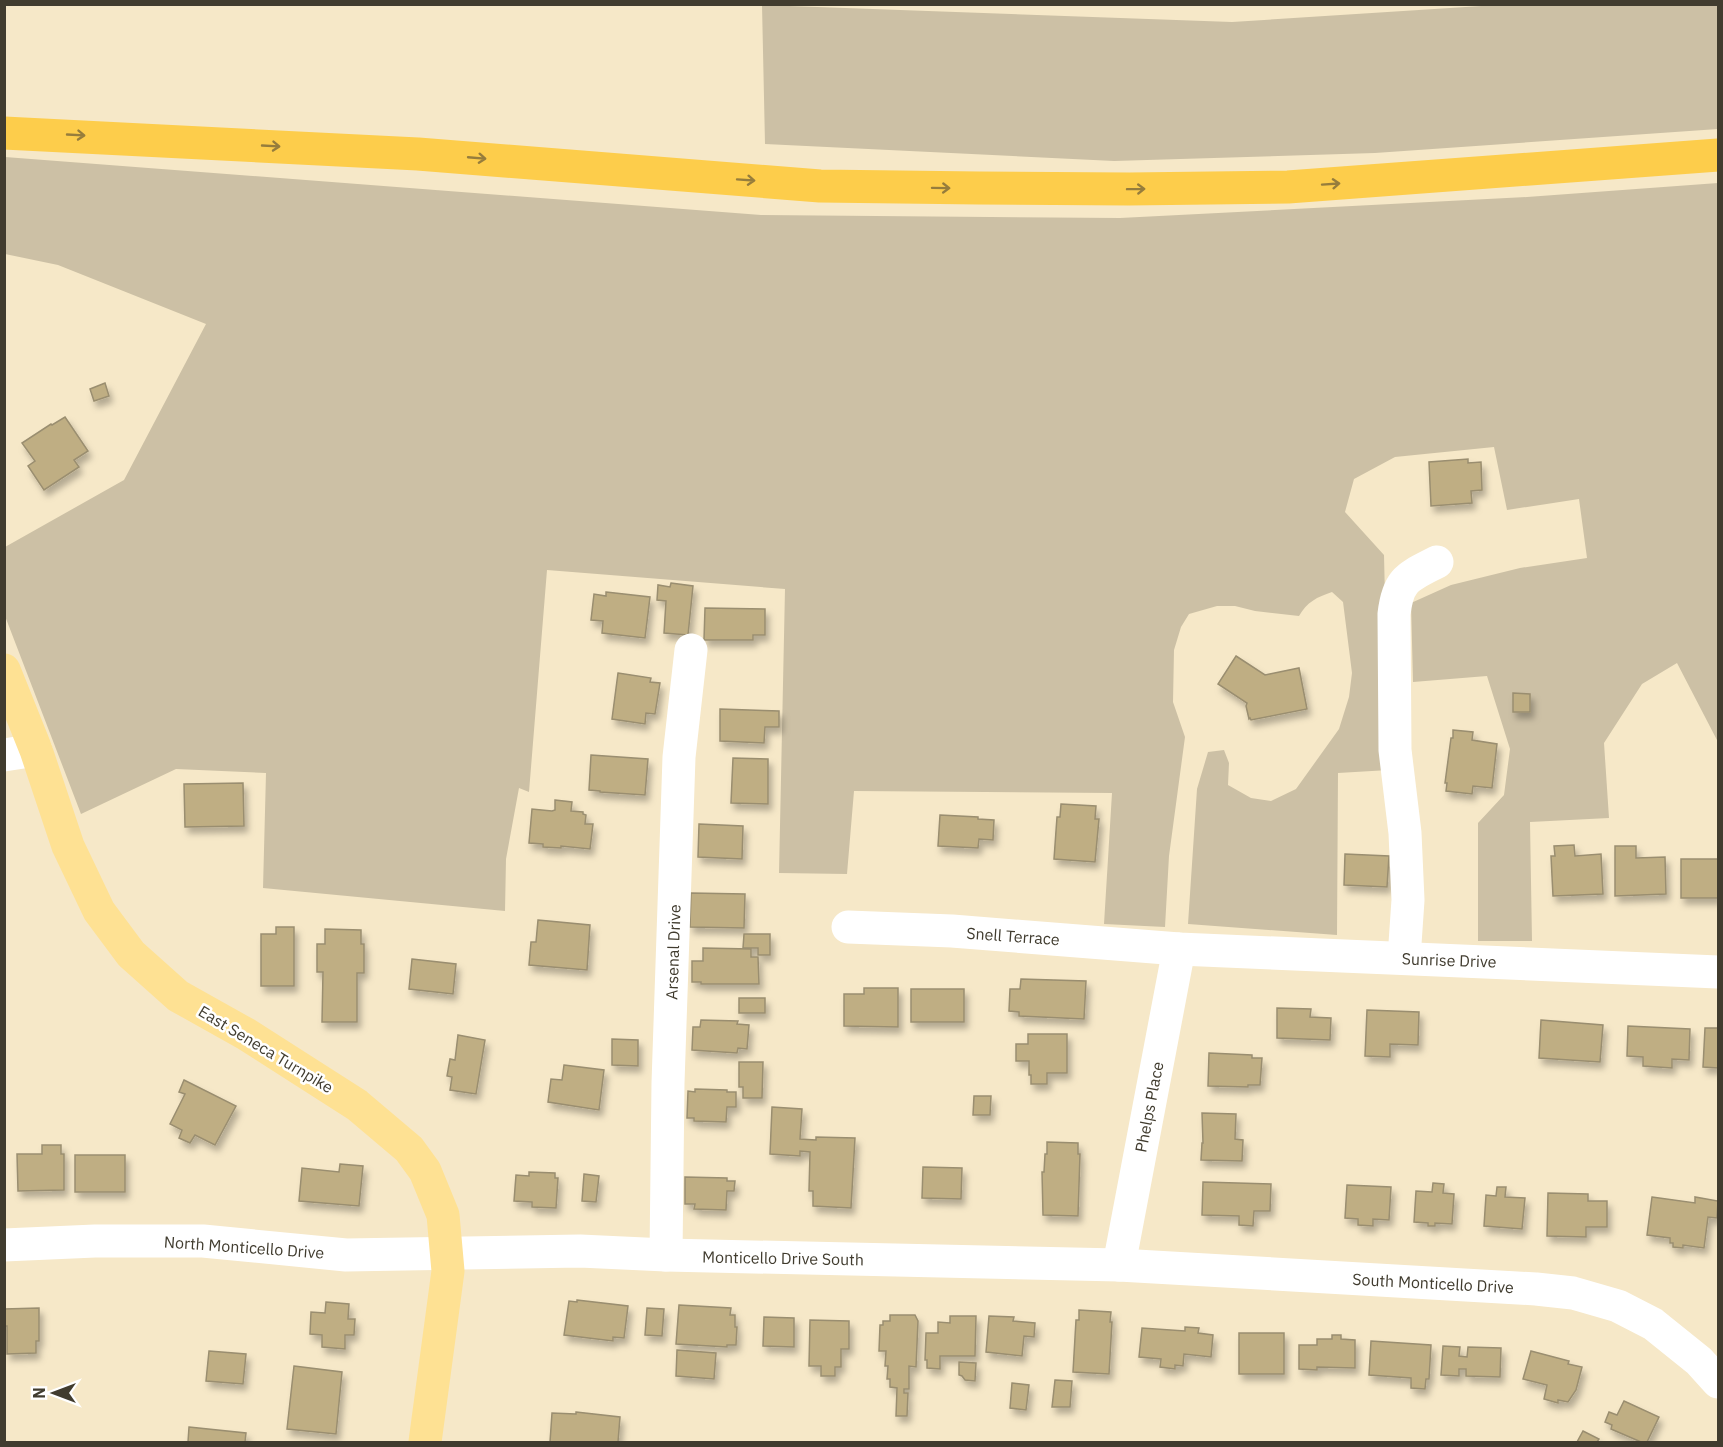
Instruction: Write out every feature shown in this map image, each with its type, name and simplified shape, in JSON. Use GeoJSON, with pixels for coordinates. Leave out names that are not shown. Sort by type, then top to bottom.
{"type":"FeatureCollection","features":[{"type":"Feature","properties":{"kind":"highway"},"geometry":{"type":"LineString","coordinates":[[11,133],[418,154],[820,186],[979,189],[1288,187],[1719,155]]}},
{"type":"Feature","properties":{"kind":"main road","name":"East Seneca Turnpike"},"geometry":{"type":"LineString","coordinates":[[4,670],[20,753],[99,911],[131,954],[178,996],[246,1034],[357,1105],[409,1149],[425,1171],[443,1215],[448,1271],[425,1443]]}},
{"type":"Feature","properties":{"kind":"street"},"geometry":{"type":"LineString","coordinates":[[1404,958],[1408,900],[1405,833],[1395,750],[1395,605],[1396,596],[1402,584],[1415,573],[1437,561]]}},
{"type":"Feature","properties":{"kind":"street","name":"Arsenal Drive"},"geometry":{"type":"LineString","coordinates":[[666,1255],[669,1071],[679,757],[691,650]]}},
{"type":"Feature","properties":{"kind":"street","name":"Snell Terrace"},"geometry":{"type":"LineString","coordinates":[[848,927],[952,931],[1179,949]]}},
{"type":"Feature","properties":{"kind":"street","name":"Sunrise Drive"},"geometry":{"type":"LineString","coordinates":[[1179,949],[1719,972]]}},
{"type":"Feature","properties":{"kind":"street","name":"Phelps Place"},"geometry":{"type":"LineString","coordinates":[[1119,1265],[1179,949]]}},
{"type":"Feature","properties":{"kind":"street","name":"North Monticello Drive"},"geometry":{"type":"LineString","coordinates":[[4,1245],[95,1241],[203,1241],[346,1255],[447,1254]]}},
{"type":"Feature","properties":{"kind":"street","name":"Monticello Drive South"},"geometry":{"type":"LineString","coordinates":[[447,1254],[580,1251],[1119,1265]]}},
{"type":"Feature","properties":{"kind":"street","name":"South Monticello Drive"},"geometry":{"type":"LineString","coordinates":[[1119,1265],[1573,1293],[1618,1306],[1653,1324],[1699,1361],[1719,1382]]}},
{"type":"Feature","properties":{"kind":"shaded area"},"geometry":{"type":"Polygon","coordinates":[[[762,5],[1232,22],[1497,5],[1718,5],[1718,129],[1375,153],[1114,161],[765,144],[762,5]]]}},
{"type":"Feature","properties":{"kind":"shaded area"},"geometry":{"type":"Polygon","coordinates":[[[5,157],[761,215],[1120,218],[1527,197],[1718,183],[1718,742],[1677,663],[1642,684],[1604,743],[1609,818],[1530,822],[1532,941],[1478,941],[1478,823],[1504,795],[1510,749],[1487,676],[1413,682],[1411,603],[1451,585],[1520,568],[1587,558],[1579,499],[1507,510],[1494,447],[1395,457],[1354,479],[1345,512],[1384,555],[1389,770],[1338,773],[1337,935],[1188,924],[1197,789],[1208,752],[1224,750],[1229,763],[1228,785],[1251,798],[1271,801],[1296,789],[1339,729],[1349,697],[1352,673],[1343,602],[1332,592],[1313,601],[1299,616],[1255,611],[1235,606],[1217,606],[1189,614],[1181,627],[1174,650],[1173,702],[1185,737],[1169,856],[1165,927],[1104,924],[1112,793],[854,791],[847,874],[779,873],[785,589],[547,570],[529,792],[519,788],[506,859],[505,911],[263,888],[266,773],[176,769],[81,814],[5,616],[5,547],[124,480],[206,324],[58,265],[5,254],[5,157]]]}},
{"type":"Feature","properties":{"kind":"building"},"geometry":{"type":"Polygon","coordinates":[[[105,383],[109,396],[94,401],[90,389],[105,383]]]}},
{"type":"Feature","properties":{"kind":"building"},"geometry":{"type":"Polygon","coordinates":[[[65,417],[88,451],[74,460],[79,467],[44,490],[28,466],[35,461],[22,443],[65,417]]]}},
{"type":"Feature","properties":{"kind":"building"},"geometry":{"type":"Polygon","coordinates":[[[1468,459],[1468,463],[1481,462],[1482,490],[1471,491],[1472,503],[1431,506],[1429,462],[1468,459]]]}},
{"type":"Feature","properties":{"kind":"building"},"geometry":{"type":"Polygon","coordinates":[[[671,583],[693,586],[688,635],[664,633],[666,601],[657,600],[658,585],[670,587],[671,583]]]}},
{"type":"Feature","properties":{"kind":"building"},"geometry":{"type":"Polygon","coordinates":[[[606,592],[650,597],[645,638],[602,633],[603,621],[591,620],[594,594],[606,596],[606,592]]]}},
{"type":"Feature","properties":{"kind":"building"},"geometry":{"type":"Polygon","coordinates":[[[705,608],[765,609],[765,635],[753,635],[753,640],[704,640],[705,608]]]}},
{"type":"Feature","properties":{"kind":"building"},"geometry":{"type":"Polygon","coordinates":[[[1236,656],[1265,675],[1299,668],[1307,709],[1249,719],[1247,703],[1218,684],[1236,656]]]}},
{"type":"Feature","properties":{"kind":"building"},"geometry":{"type":"Polygon","coordinates":[[[618,673],[651,678],[650,682],[660,683],[655,714],[646,713],[645,724],[612,719],[618,673]]]}},
{"type":"Feature","properties":{"kind":"building"},"geometry":{"type":"Polygon","coordinates":[[[1513,693],[1530,694],[1530,712],[1513,712],[1513,693]]]}},
{"type":"Feature","properties":{"kind":"building"},"geometry":{"type":"Polygon","coordinates":[[[720,709],[779,711],[779,727],[765,727],[764,743],[720,741],[720,709]]]}},
{"type":"Feature","properties":{"kind":"building"},"geometry":{"type":"Polygon","coordinates":[[[1453,730],[1473,732],[1472,740],[1497,744],[1492,788],[1473,786],[1472,794],[1446,791],[1447,783],[1445,783],[1453,730]]]}},
{"type":"Feature","properties":{"kind":"building"},"geometry":{"type":"Polygon","coordinates":[[[591,755],[648,759],[645,795],[589,790],[591,755]]]}},
{"type":"Feature","properties":{"kind":"building"},"geometry":{"type":"Polygon","coordinates":[[[733,758],[768,759],[768,804],[731,803],[733,758]]]}},
{"type":"Feature","properties":{"kind":"building"},"geometry":{"type":"Polygon","coordinates":[[[243,783],[244,826],[185,827],[184,784],[243,783]]]}},
{"type":"Feature","properties":{"kind":"building"},"geometry":{"type":"Polygon","coordinates":[[[555,800],[572,802],[571,811],[583,812],[586,815],[585,824],[593,824],[590,849],[543,847],[543,844],[529,843],[532,809],[555,810],[555,800]]]}},
{"type":"Feature","properties":{"kind":"building"},"geometry":{"type":"Polygon","coordinates":[[[1061,804],[1096,806],[1095,819],[1099,819],[1095,862],[1054,859],[1057,817],[1060,817],[1061,804]]]}},
{"type":"Feature","properties":{"kind":"building"},"geometry":{"type":"Polygon","coordinates":[[[940,815],[994,820],[993,840],[979,839],[978,848],[938,846],[940,815]]]}},
{"type":"Feature","properties":{"kind":"building"},"geometry":{"type":"Polygon","coordinates":[[[699,824],[743,826],[742,859],[698,857],[699,824]]]}},
{"type":"Feature","properties":{"kind":"building"},"geometry":{"type":"Polygon","coordinates":[[[1574,845],[1575,856],[1601,854],[1603,894],[1553,896],[1551,856],[1555,856],[1554,846],[1574,845]]]}},
{"type":"Feature","properties":{"kind":"building"},"geometry":{"type":"Polygon","coordinates":[[[1615,846],[1636,846],[1636,858],[1665,857],[1666,894],[1615,896],[1615,846]]]}},
{"type":"Feature","properties":{"kind":"building"},"geometry":{"type":"Polygon","coordinates":[[[1345,854],[1389,856],[1387,887],[1344,885],[1345,854]]]}},
{"type":"Feature","properties":{"kind":"building"},"geometry":{"type":"Polygon","coordinates":[[[1681,859],[1718,859],[1718,898],[1681,898],[1681,859]]]}},
{"type":"Feature","properties":{"kind":"building"},"geometry":{"type":"Polygon","coordinates":[[[691,893],[745,894],[744,928],[690,927],[691,893]]]}},
{"type":"Feature","properties":{"kind":"building"},"geometry":{"type":"Polygon","coordinates":[[[538,920],[590,925],[587,970],[529,965],[531,942],[536,942],[538,920]]]}},
{"type":"Feature","properties":{"kind":"building"},"geometry":{"type":"Polygon","coordinates":[[[276,927],[294,927],[294,986],[261,986],[261,934],[276,934],[276,927]]]}},
{"type":"Feature","properties":{"kind":"building"},"geometry":{"type":"Polygon","coordinates":[[[325,929],[361,930],[361,944],[364,944],[364,973],[357,973],[357,1022],[322,1022],[323,972],[317,972],[317,944],[325,944],[325,929]]]}},
{"type":"Feature","properties":{"kind":"building"},"geometry":{"type":"Polygon","coordinates":[[[744,934],[770,934],[770,955],[758,955],[758,948],[743,948],[744,934]]]}},
{"type":"Feature","properties":{"kind":"building"},"geometry":{"type":"Polygon","coordinates":[[[703,948],[751,949],[751,957],[758,957],[759,984],[692,982],[692,961],[703,961],[703,948]]]}},
{"type":"Feature","properties":{"kind":"building"},"geometry":{"type":"Polygon","coordinates":[[[412,959],[456,964],[453,994],[409,989],[412,959]]]}},
{"type":"Feature","properties":{"kind":"building"},"geometry":{"type":"Polygon","coordinates":[[[1021,979],[1086,981],[1084,1019],[1019,1016],[1019,1012],[1009,1011],[1010,989],[1020,989],[1021,979]]]}},
{"type":"Feature","properties":{"kind":"building"},"geometry":{"type":"Polygon","coordinates":[[[864,988],[898,988],[898,1027],[844,1026],[844,994],[864,994],[864,988]]]}},
{"type":"Feature","properties":{"kind":"building"},"geometry":{"type":"Polygon","coordinates":[[[911,989],[964,989],[964,1022],[911,1022],[911,989]]]}},
{"type":"Feature","properties":{"kind":"building"},"geometry":{"type":"Polygon","coordinates":[[[739,998],[765,998],[765,1013],[739,1013],[739,998]]]}},
{"type":"Feature","properties":{"kind":"building"},"geometry":{"type":"Polygon","coordinates":[[[1277,1008],[1311,1009],[1310,1017],[1331,1018],[1330,1040],[1277,1038],[1277,1008]]]}},
{"type":"Feature","properties":{"kind":"building"},"geometry":{"type":"Polygon","coordinates":[[[1367,1010],[1419,1012],[1418,1045],[1390,1044],[1390,1057],[1365,1056],[1367,1010]]]}},
{"type":"Feature","properties":{"kind":"building"},"geometry":{"type":"Polygon","coordinates":[[[701,1020],[738,1021],[737,1024],[749,1025],[747,1049],[738,1048],[737,1053],[692,1050],[693,1027],[700,1027],[701,1020]]]}},
{"type":"Feature","properties":{"kind":"building"},"geometry":{"type":"Polygon","coordinates":[[[1541,1020],[1603,1025],[1600,1062],[1539,1058],[1541,1020]]]}},
{"type":"Feature","properties":{"kind":"building"},"geometry":{"type":"Polygon","coordinates":[[[1628,1026],[1690,1029],[1689,1060],[1672,1059],[1672,1068],[1643,1066],[1643,1057],[1627,1056],[1628,1026]]]}},
{"type":"Feature","properties":{"kind":"building"},"geometry":{"type":"Polygon","coordinates":[[[1705,1028],[1718,1028],[1718,1068],[1703,1067],[1705,1028]]]}},
{"type":"Feature","properties":{"kind":"building"},"geometry":{"type":"Polygon","coordinates":[[[1028,1034],[1067,1034],[1067,1073],[1047,1073],[1047,1084],[1031,1084],[1029,1061],[1016,1061],[1016,1044],[1028,1044],[1028,1034]]]}},
{"type":"Feature","properties":{"kind":"building"},"geometry":{"type":"Polygon","coordinates":[[[458,1035],[485,1040],[476,1094],[450,1090],[452,1077],[447,1076],[450,1059],[455,1060],[458,1035]]]}},
{"type":"Feature","properties":{"kind":"building"},"geometry":{"type":"Polygon","coordinates":[[[612,1039],[638,1040],[638,1066],[612,1065],[612,1039]]]}},
{"type":"Feature","properties":{"kind":"building"},"geometry":{"type":"Polygon","coordinates":[[[1209,1053],[1252,1055],[1252,1058],[1262,1058],[1260,1085],[1208,1086],[1209,1053]]]}},
{"type":"Feature","properties":{"kind":"building"},"geometry":{"type":"Polygon","coordinates":[[[739,1062],[763,1062],[762,1098],[743,1098],[743,1087],[739,1087],[739,1062]]]}},
{"type":"Feature","properties":{"kind":"building"},"geometry":{"type":"Polygon","coordinates":[[[564,1065],[604,1070],[599,1110],[548,1102],[551,1079],[562,1080],[564,1065]]]}},
{"type":"Feature","properties":{"kind":"building"},"geometry":{"type":"Polygon","coordinates":[[[184,1080],[236,1106],[215,1145],[195,1135],[190,1143],[179,1138],[182,1130],[170,1124],[185,1094],[179,1092],[184,1080]]]}},
{"type":"Feature","properties":{"kind":"building"},"geometry":{"type":"Polygon","coordinates":[[[695,1089],[736,1092],[736,1107],[727,1107],[726,1122],[694,1121],[694,1118],[687,1118],[688,1091],[695,1092],[695,1089]]]}},
{"type":"Feature","properties":{"kind":"building"},"geometry":{"type":"Polygon","coordinates":[[[974,1096],[991,1096],[990,1115],[973,1115],[974,1096]]]}},
{"type":"Feature","properties":{"kind":"building"},"geometry":{"type":"Polygon","coordinates":[[[772,1107],[802,1109],[800,1139],[855,1138],[851,1208],[813,1206],[813,1191],[809,1191],[810,1152],[800,1151],[800,1156],[770,1154],[772,1107]]]}},
{"type":"Feature","properties":{"kind":"building"},"geometry":{"type":"Polygon","coordinates":[[[1202,1113],[1236,1114],[1235,1139],[1243,1140],[1242,1161],[1201,1160],[1202,1113]]]}},
{"type":"Feature","properties":{"kind":"building"},"geometry":{"type":"Polygon","coordinates":[[[1047,1142],[1078,1143],[1078,1154],[1080,1154],[1078,1216],[1043,1215],[1042,1172],[1044,1172],[1045,1154],[1047,1154],[1047,1142]]]}},
{"type":"Feature","properties":{"kind":"building"},"geometry":{"type":"Polygon","coordinates":[[[42,1145],[61,1145],[61,1154],[64,1154],[64,1190],[18,1191],[17,1154],[42,1154],[42,1145]]]}},
{"type":"Feature","properties":{"kind":"building"},"geometry":{"type":"Polygon","coordinates":[[[75,1155],[125,1155],[125,1192],[75,1192],[75,1155]]]}},
{"type":"Feature","properties":{"kind":"building"},"geometry":{"type":"Polygon","coordinates":[[[340,1164],[363,1166],[359,1206],[299,1201],[302,1168],[339,1172],[340,1164]]]}},
{"type":"Feature","properties":{"kind":"building"},"geometry":{"type":"Polygon","coordinates":[[[923,1167],[962,1168],[961,1199],[922,1198],[923,1167]]]}},
{"type":"Feature","properties":{"kind":"building"},"geometry":{"type":"Polygon","coordinates":[[[529,1172],[555,1173],[555,1178],[558,1178],[556,1208],[532,1207],[532,1202],[514,1201],[516,1175],[529,1176],[529,1172]]]}},
{"type":"Feature","properties":{"kind":"building"},"geometry":{"type":"Polygon","coordinates":[[[584,1174],[599,1176],[596,1202],[582,1201],[584,1174]]]}},
{"type":"Feature","properties":{"kind":"building"},"geometry":{"type":"Polygon","coordinates":[[[685,1177],[727,1178],[727,1181],[735,1181],[734,1191],[727,1191],[726,1210],[694,1209],[695,1204],[685,1204],[685,1177]]]}},
{"type":"Feature","properties":{"kind":"building"},"geometry":{"type":"Polygon","coordinates":[[[1203,1182],[1271,1184],[1270,1211],[1254,1211],[1253,1226],[1239,1225],[1239,1216],[1202,1215],[1203,1182]]]}},
{"type":"Feature","properties":{"kind":"building"},"geometry":{"type":"Polygon","coordinates":[[[1433,1183],[1444,1184],[1443,1193],[1454,1194],[1452,1224],[1435,1223],[1435,1226],[1428,1226],[1428,1223],[1414,1222],[1416,1191],[1432,1192],[1433,1183]]]}},
{"type":"Feature","properties":{"kind":"building"},"geometry":{"type":"Polygon","coordinates":[[[1347,1185],[1391,1187],[1389,1220],[1373,1219],[1373,1226],[1358,1225],[1358,1219],[1345,1218],[1347,1185]]]}},
{"type":"Feature","properties":{"kind":"building"},"geometry":{"type":"Polygon","coordinates":[[[1497,1187],[1506,1187],[1505,1197],[1525,1198],[1522,1229],[1484,1226],[1486,1195],[1496,1196],[1497,1187]]]}},
{"type":"Feature","properties":{"kind":"building"},"geometry":{"type":"Polygon","coordinates":[[[1548,1193],[1588,1194],[1588,1201],[1607,1201],[1607,1227],[1586,1227],[1586,1237],[1547,1236],[1548,1193]]]}},
{"type":"Feature","properties":{"kind":"building"},"geometry":{"type":"Polygon","coordinates":[[[1652,1197],[1695,1203],[1695,1197],[1718,1201],[1717,1218],[1708,1217],[1704,1248],[1683,1245],[1683,1248],[1673,1247],[1670,1238],[1647,1235],[1652,1197]]]}},
{"type":"Feature","properties":{"kind":"building"},"geometry":{"type":"Polygon","coordinates":[[[577,1300],[628,1306],[624,1338],[613,1337],[613,1341],[564,1335],[569,1301],[577,1302],[577,1300]]]}},
{"type":"Feature","properties":{"kind":"building"},"geometry":{"type":"Polygon","coordinates":[[[326,1302],[349,1304],[348,1319],[355,1319],[354,1335],[345,1335],[345,1349],[322,1347],[322,1335],[310,1334],[311,1312],[325,1313],[326,1302]]]}},
{"type":"Feature","properties":{"kind":"building"},"geometry":{"type":"Polygon","coordinates":[[[679,1305],[731,1308],[730,1315],[735,1315],[735,1327],[737,1327],[736,1345],[727,1345],[727,1347],[676,1344],[679,1305]]]}},
{"type":"Feature","properties":{"kind":"building"},"geometry":{"type":"Polygon","coordinates":[[[39,1308],[39,1341],[36,1341],[36,1353],[7,1354],[7,1326],[4,1326],[4,1309],[39,1308]]]}},
{"type":"Feature","properties":{"kind":"building"},"geometry":{"type":"Polygon","coordinates":[[[647,1308],[664,1309],[662,1336],[645,1335],[647,1308]]]}},
{"type":"Feature","properties":{"kind":"building"},"geometry":{"type":"Polygon","coordinates":[[[1079,1310],[1111,1312],[1109,1374],[1073,1372],[1076,1320],[1079,1320],[1079,1310]]]}},
{"type":"Feature","properties":{"kind":"building"},"geometry":{"type":"Polygon","coordinates":[[[890,1315],[915,1315],[918,1321],[916,1367],[909,1366],[909,1389],[904,1389],[904,1393],[908,1393],[907,1416],[896,1416],[897,1388],[890,1387],[890,1379],[887,1379],[886,1351],[879,1351],[880,1325],[883,1325],[883,1321],[890,1321],[890,1315]]]}},
{"type":"Feature","properties":{"kind":"building"},"geometry":{"type":"Polygon","coordinates":[[[950,1316],[976,1316],[975,1356],[940,1356],[940,1369],[927,1368],[926,1333],[938,1333],[938,1322],[950,1323],[950,1316]]]}},
{"type":"Feature","properties":{"kind":"building"},"geometry":{"type":"Polygon","coordinates":[[[989,1316],[1014,1317],[1013,1321],[1035,1323],[1034,1337],[1024,1336],[1022,1356],[986,1352],[989,1316]]]}},
{"type":"Feature","properties":{"kind":"building"},"geometry":{"type":"Polygon","coordinates":[[[764,1317],[794,1318],[794,1347],[763,1346],[764,1317]]]}},
{"type":"Feature","properties":{"kind":"building"},"geometry":{"type":"Polygon","coordinates":[[[810,1320],[849,1321],[849,1349],[841,1349],[841,1367],[835,1367],[835,1376],[821,1376],[821,1366],[809,1366],[810,1320]]]}},
{"type":"Feature","properties":{"kind":"building"},"geometry":{"type":"Polygon","coordinates":[[[1185,1327],[1199,1328],[1198,1333],[1213,1335],[1211,1357],[1184,1354],[1183,1366],[1175,1365],[1175,1369],[1160,1367],[1161,1359],[1139,1357],[1142,1328],[1185,1331],[1185,1327]]]}},
{"type":"Feature","properties":{"kind":"building"},"geometry":{"type":"Polygon","coordinates":[[[1239,1333],[1284,1333],[1284,1374],[1239,1374],[1239,1333]]]}},
{"type":"Feature","properties":{"kind":"building"},"geometry":{"type":"Polygon","coordinates":[[[1332,1335],[1341,1335],[1341,1339],[1355,1340],[1355,1368],[1299,1369],[1299,1345],[1317,1345],[1317,1339],[1332,1339],[1332,1335]]]}},
{"type":"Feature","properties":{"kind":"building"},"geometry":{"type":"Polygon","coordinates":[[[1371,1341],[1431,1345],[1429,1379],[1426,1379],[1425,1389],[1411,1388],[1411,1378],[1369,1375],[1371,1341]]]}},
{"type":"Feature","properties":{"kind":"building"},"geometry":{"type":"Polygon","coordinates":[[[1443,1346],[1460,1347],[1459,1356],[1467,1357],[1468,1347],[1501,1348],[1500,1377],[1466,1376],[1466,1369],[1459,1369],[1459,1376],[1441,1375],[1443,1346]]]}},
{"type":"Feature","properties":{"kind":"building"},"geometry":{"type":"Polygon","coordinates":[[[677,1350],[716,1353],[714,1379],[676,1376],[677,1350]]]}},
{"type":"Feature","properties":{"kind":"building"},"geometry":{"type":"Polygon","coordinates":[[[209,1351],[246,1354],[243,1384],[206,1381],[209,1351]]]}},
{"type":"Feature","properties":{"kind":"building"},"geometry":{"type":"Polygon","coordinates":[[[1531,1351],[1569,1361],[1568,1364],[1582,1367],[1576,1390],[1568,1402],[1558,1400],[1558,1403],[1544,1399],[1547,1385],[1523,1379],[1531,1351]]]}},
{"type":"Feature","properties":{"kind":"building"},"geometry":{"type":"Polygon","coordinates":[[[959,1362],[976,1363],[975,1381],[965,1380],[959,1375],[959,1362]]]}},
{"type":"Feature","properties":{"kind":"building"},"geometry":{"type":"Polygon","coordinates":[[[294,1366],[342,1372],[336,1434],[287,1429],[294,1366]]]}},
{"type":"Feature","properties":{"kind":"building"},"geometry":{"type":"Polygon","coordinates":[[[1055,1380],[1072,1381],[1070,1407],[1052,1407],[1055,1380]]]}},
{"type":"Feature","properties":{"kind":"building"},"geometry":{"type":"Polygon","coordinates":[[[1012,1383],[1029,1385],[1026,1410],[1010,1408],[1012,1383]]]}},
{"type":"Feature","properties":{"kind":"building"},"geometry":{"type":"Polygon","coordinates":[[[1624,1401],[1659,1417],[1647,1442],[1641,1442],[1611,1429],[1612,1425],[1605,1422],[1609,1412],[1617,1415],[1624,1401]]]}},
{"type":"Feature","properties":{"kind":"building"},"geometry":{"type":"Polygon","coordinates":[[[576,1412],[620,1417],[618,1442],[550,1442],[552,1413],[576,1414],[576,1412]]]}},
{"type":"Feature","properties":{"kind":"building"},"geometry":{"type":"Polygon","coordinates":[[[189,1427],[246,1433],[245,1442],[188,1442],[189,1427]]]}},
{"type":"Feature","properties":{"kind":"building"},"geometry":{"type":"Polygon","coordinates":[[[1583,1431],[1599,1439],[1597,1442],[1577,1442],[1583,1431]]]}}]}
